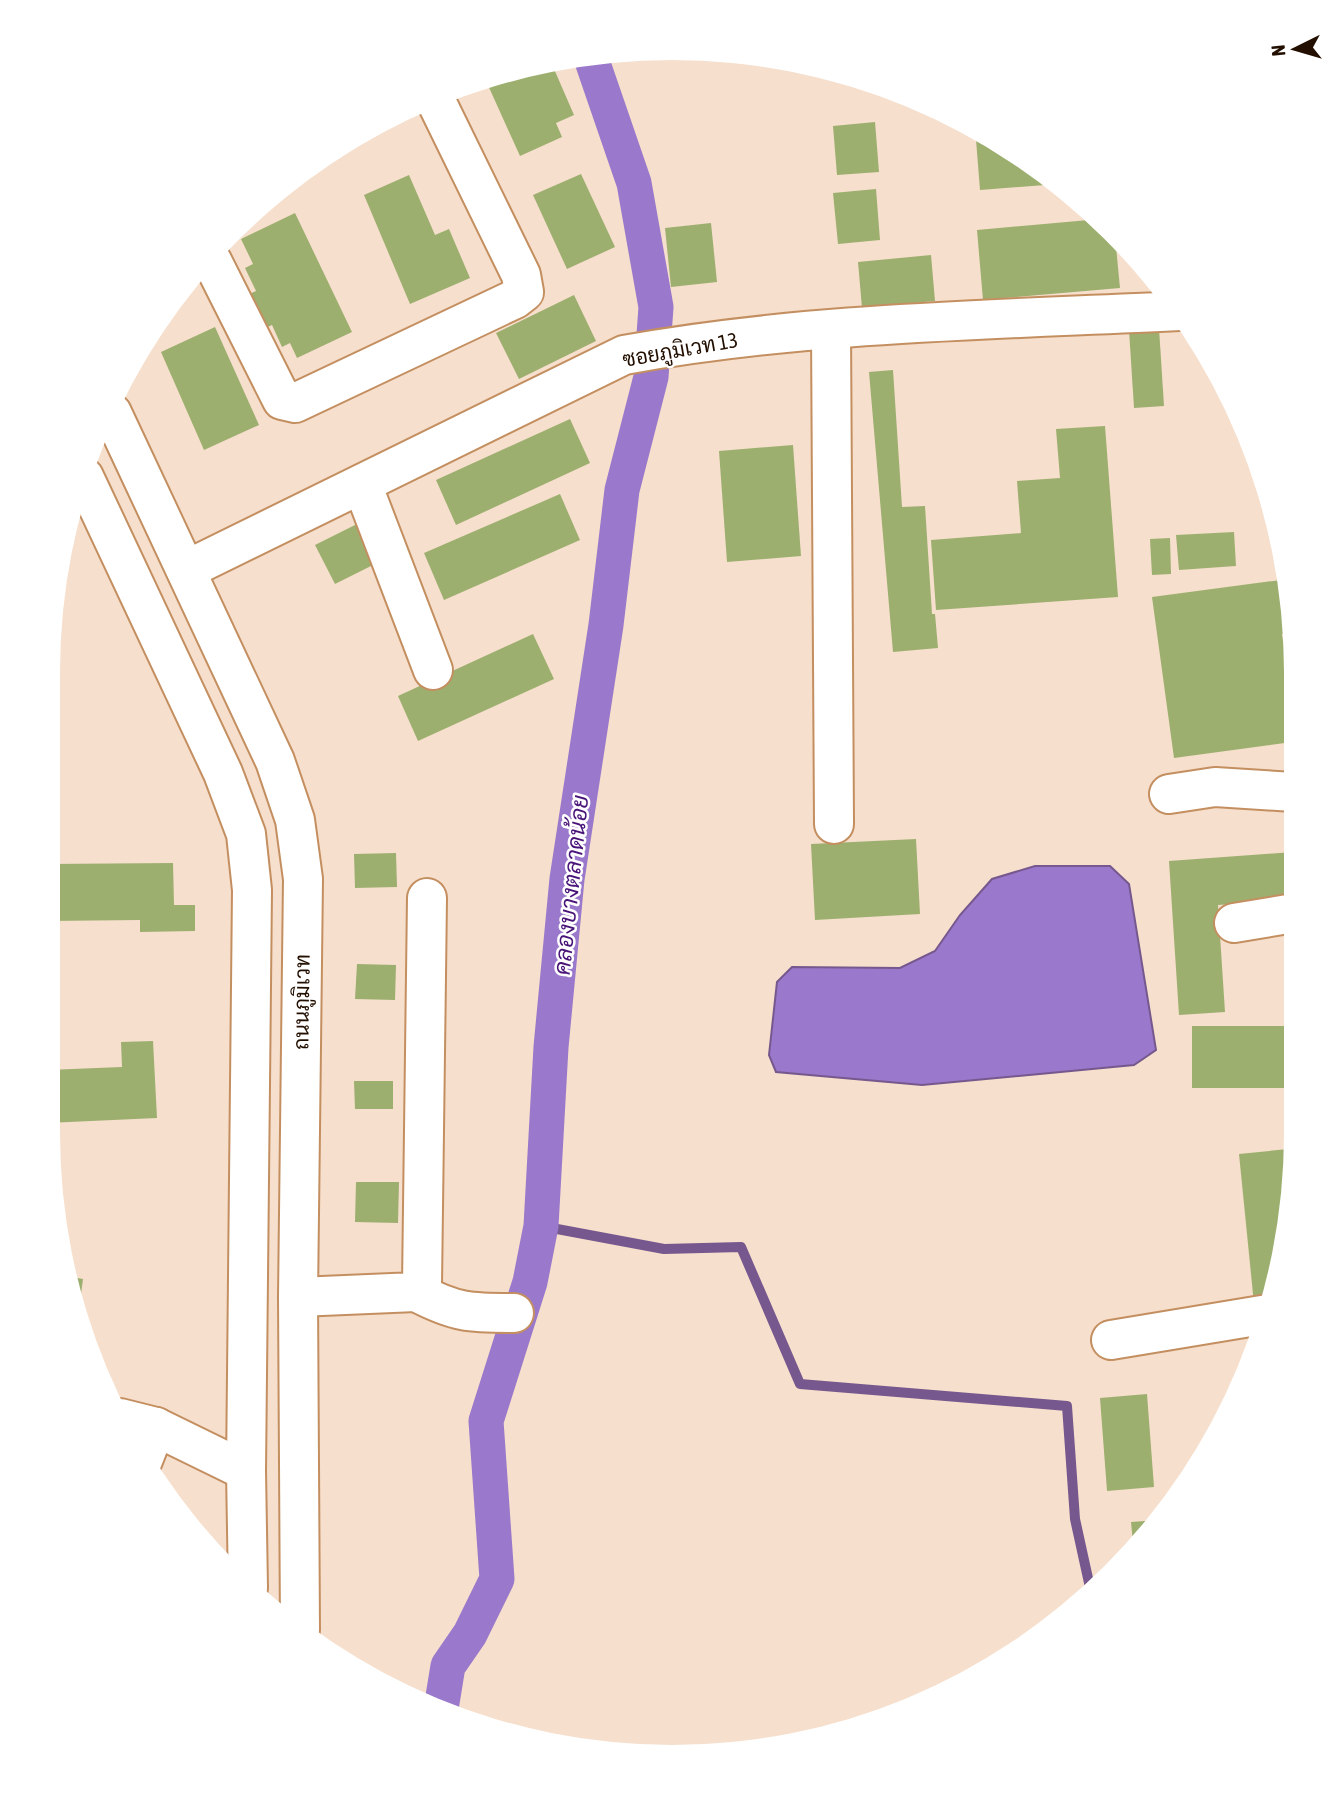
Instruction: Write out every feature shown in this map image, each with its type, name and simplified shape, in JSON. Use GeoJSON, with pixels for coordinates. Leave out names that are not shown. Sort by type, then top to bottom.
{"type":"FeatureCollection","features":[{"type":"Feature","properties":{"kind":"street"},"geometry":{"type":"LineString","coordinates":[[214,265],[282,400],[288,403],[295,403],[515,299],[524,292],[521,275],[438,106]]}},
{"type":"Feature","properties":{"kind":"street","name":"ซอยภูมิเวท 13"},"geometry":{"type":"LineString","coordinates":[[186,570],[624,355],[695,342],[831,330],[1167,312]]}},
{"type":"Feature","properties":{"kind":"street"},"geometry":{"type":"LineString","coordinates":[[831,330],[834,824]]}},
{"type":"Feature","properties":{"kind":"street","name":"ถนนภูมิเวท"},"geometry":{"type":"LineString","coordinates":[[115,418],[275,761],[295,820],[303,879],[298,1297],[300,1620]]}},
{"type":"Feature","properties":{"kind":"street"},"geometry":{"type":"LineString","coordinates":[[362,484],[433,670]]}},
{"type":"Feature","properties":{"kind":"street"},"geometry":{"type":"LineString","coordinates":[[88,486],[223,773],[246,834],[252,890],[246,1471],[248,1574]]}},
{"type":"Feature","properties":{"kind":"street"},"geometry":{"type":"LineString","coordinates":[[1169,794],[1215,787],[1284,791]]}},
{"type":"Feature","properties":{"kind":"street"},"geometry":{"type":"LineString","coordinates":[[416,1292],[422,1285],[427,898]]}},
{"type":"Feature","properties":{"kind":"street"},"geometry":{"type":"LineString","coordinates":[[1234,923],[1284,915]]}},
{"type":"Feature","properties":{"kind":"street"},"geometry":{"type":"LineString","coordinates":[[298,1297],[416,1292],[448,1308],[466,1313],[514,1313]]}},
{"type":"Feature","properties":{"kind":"street"},"geometry":{"type":"LineString","coordinates":[[1111,1340],[1256,1316]]}},
{"type":"Feature","properties":{"kind":"street"},"geometry":{"type":"LineString","coordinates":[[140,1435],[246,1471]]}},
{"type":"Feature","properties":{"kind":"shaded area"},"geometry":{"type":"Polygon","coordinates":[[[1035,866],[1110,866],[1129,884],[1156,1050],[1134,1065],[922,1085],[776,1072],[769,1055],[777,982],[792,967],[900,968],[935,951],[960,915],[992,879],[1035,866]]]}},
{"type":"Feature","properties":{"kind":"building"},"geometry":{"type":"Polygon","coordinates":[[[555,71],[574,115],[556,123],[562,137],[520,156],[489,88],[555,71]]]}},
{"type":"Feature","properties":{"kind":"building"},"geometry":{"type":"Polygon","coordinates":[[[875,122],[879,172],[837,175],[833,126],[875,122]]]}},
{"type":"Feature","properties":{"kind":"building"},"geometry":{"type":"Polygon","coordinates":[[[976,141],[1044,185],[980,190],[976,141]]]}},
{"type":"Feature","properties":{"kind":"building"},"geometry":{"type":"Polygon","coordinates":[[[581,174],[615,247],[567,269],[533,195],[581,174]]]}},
{"type":"Feature","properties":{"kind":"building"},"geometry":{"type":"Polygon","coordinates":[[[409,175],[435,235],[449,229],[470,278],[410,304],[364,195],[409,175]]]}},
{"type":"Feature","properties":{"kind":"building"},"geometry":{"type":"Polygon","coordinates":[[[876,189],[880,240],[838,244],[833,193],[876,189]]]}},
{"type":"Feature","properties":{"kind":"building"},"geometry":{"type":"Polygon","coordinates":[[[295,213],[352,332],[297,358],[290,343],[282,347],[272,325],[250,335],[234,301],[256,291],[245,268],[253,264],[241,239],[295,213]]]}},
{"type":"Feature","properties":{"kind":"building"},"geometry":{"type":"Polygon","coordinates":[[[1086,220],[1116,251],[1120,288],[983,300],[977,230],[1086,220]]]}},
{"type":"Feature","properties":{"kind":"building"},"geometry":{"type":"Polygon","coordinates":[[[711,223],[717,282],[671,287],[665,228],[711,223]]]}},
{"type":"Feature","properties":{"kind":"building"},"geometry":{"type":"Polygon","coordinates":[[[931,255],[935,301],[862,308],[858,262],[931,255]]]}},
{"type":"Feature","properties":{"kind":"building"},"geometry":{"type":"Polygon","coordinates":[[[574,295],[596,341],[519,379],[496,333],[574,295]]]}},
{"type":"Feature","properties":{"kind":"building"},"geometry":{"type":"Polygon","coordinates":[[[215,327],[259,425],[204,450],[161,352],[215,327]]]}},
{"type":"Feature","properties":{"kind":"building"},"geometry":{"type":"Polygon","coordinates":[[[1159,328],[1164,406],[1134,408],[1129,330],[1159,328]]]}},
{"type":"Feature","properties":{"kind":"building"},"geometry":{"type":"Polygon","coordinates":[[[893,370],[902,507],[925,506],[932,614],[935,614],[938,648],[893,652],[869,372],[893,370]]]}},
{"type":"Feature","properties":{"kind":"building"},"geometry":{"type":"Polygon","coordinates":[[[570,419],[590,463],[456,525],[436,480],[570,419]]]}},
{"type":"Feature","properties":{"kind":"building"},"geometry":{"type":"Polygon","coordinates":[[[1105,426],[1118,597],[936,610],[931,540],[1021,533],[1017,481],[1060,478],[1056,429],[1105,426]]]}},
{"type":"Feature","properties":{"kind":"building"},"geometry":{"type":"Polygon","coordinates":[[[793,445],[801,556],[727,562],[719,451],[793,445]]]}},
{"type":"Feature","properties":{"kind":"building"},"geometry":{"type":"Polygon","coordinates":[[[560,494],[580,540],[444,600],[424,553],[560,494]]]}},
{"type":"Feature","properties":{"kind":"building"},"geometry":{"type":"Polygon","coordinates":[[[365,520],[385,559],[335,584],[315,545],[365,520]]]}},
{"type":"Feature","properties":{"kind":"building"},"geometry":{"type":"Polygon","coordinates":[[[1234,532],[1236,566],[1179,570],[1176,535],[1234,532]]]}},
{"type":"Feature","properties":{"kind":"building"},"geometry":{"type":"Polygon","coordinates":[[[1170,538],[1171,574],[1152,575],[1150,539],[1170,538]]]}},
{"type":"Feature","properties":{"kind":"building"},"geometry":{"type":"Polygon","coordinates":[[[1277,580],[1283,632],[1284,743],[1174,758],[1152,597],[1277,580]]]}},
{"type":"Feature","properties":{"kind":"building"},"geometry":{"type":"Polygon","coordinates":[[[533,634],[554,679],[418,741],[398,696],[533,634]]]}},
{"type":"Feature","properties":{"kind":"building"},"geometry":{"type":"Polygon","coordinates":[[[916,839],[920,914],[815,920],[811,844],[916,839]]]}},
{"type":"Feature","properties":{"kind":"building"},"geometry":{"type":"Polygon","coordinates":[[[396,853],[397,887],[355,888],[354,854],[396,853]]]}},
{"type":"Feature","properties":{"kind":"building"},"geometry":{"type":"Polygon","coordinates":[[[1284,853],[1284,901],[1218,905],[1225,1012],[1179,1015],[1169,861],[1284,853]]]}},
{"type":"Feature","properties":{"kind":"building"},"geometry":{"type":"Polygon","coordinates":[[[173,863],[174,905],[195,905],[195,931],[140,932],[140,920],[60,921],[60,864],[173,863]]]}},
{"type":"Feature","properties":{"kind":"building"},"geometry":{"type":"Polygon","coordinates":[[[357,964],[396,965],[395,1000],[355,999],[357,964]]]}},
{"type":"Feature","properties":{"kind":"building"},"geometry":{"type":"Polygon","coordinates":[[[1192,1026],[1284,1026],[1284,1088],[1192,1088],[1192,1026]]]}},
{"type":"Feature","properties":{"kind":"building"},"geometry":{"type":"Polygon","coordinates":[[[153,1041],[157,1118],[60,1122],[60,1069],[122,1067],[121,1042],[153,1041]]]}},
{"type":"Feature","properties":{"kind":"building"},"geometry":{"type":"Polygon","coordinates":[[[354,1081],[393,1081],[393,1109],[355,1109],[354,1081]]]}},
{"type":"Feature","properties":{"kind":"building"},"geometry":{"type":"Polygon","coordinates":[[[1284,1149],[1279,1213],[1260,1304],[1254,1304],[1239,1154],[1284,1149]]]}},
{"type":"Feature","properties":{"kind":"building"},"geometry":{"type":"Polygon","coordinates":[[[356,1182],[399,1182],[398,1223],[355,1222],[356,1182]]]}},
{"type":"Feature","properties":{"kind":"building"},"geometry":{"type":"Polygon","coordinates":[[[77,1278],[83,1279],[81,1295],[77,1278]]]}},
{"type":"Feature","properties":{"kind":"building"},"geometry":{"type":"Polygon","coordinates":[[[1147,1394],[1154,1487],[1107,1491],[1100,1398],[1147,1394]]]}},
{"type":"Feature","properties":{"kind":"building"},"geometry":{"type":"Polygon","coordinates":[[[1146,1521],[1133,1538],[1131,1522],[1146,1521]]]}},
{"type":"Feature","properties":{"kind":"waterway","name":"คลองบางตลาดน้อย"},"geometry":{"type":"LineString","coordinates":[[442,1701],[448,1666],[470,1634],[497,1579],[486,1421],[530,1282],[541,1226],[551,1047],[567,879],[606,625],[622,490],[651,377],[656,307],[634,183],[593,65]]}},
{"type":"Feature","properties":{"kind":"waterway"},"geometry":{"type":"LineString","coordinates":[[541,1226],[664,1249],[741,1247],[800,1384],[1067,1406],[1075,1519],[1089,1582]]}}]}
